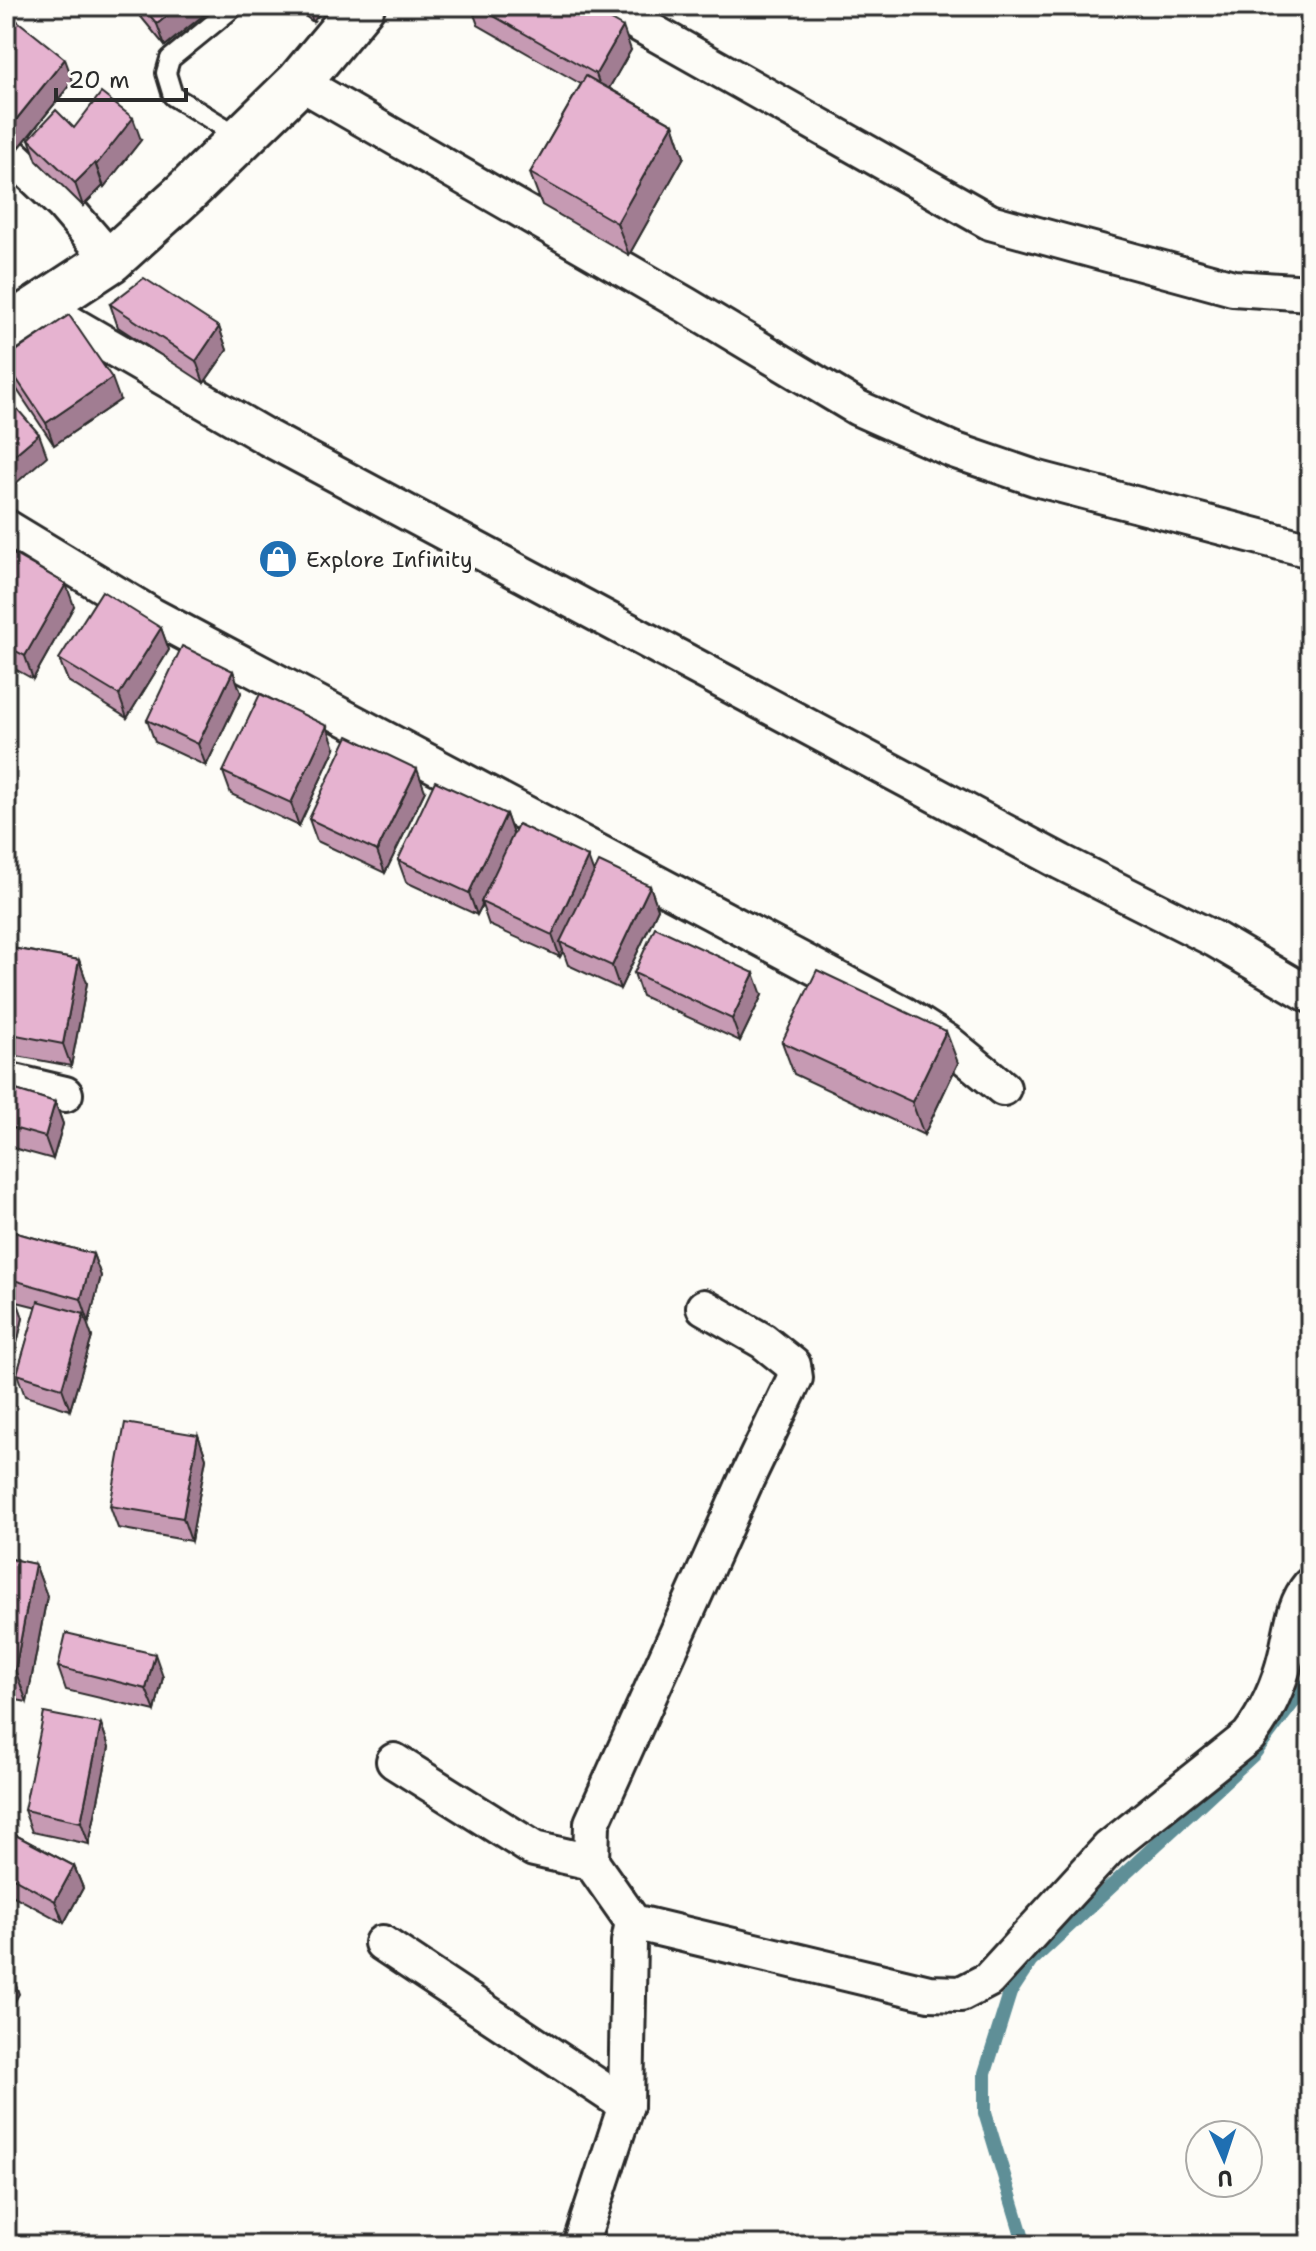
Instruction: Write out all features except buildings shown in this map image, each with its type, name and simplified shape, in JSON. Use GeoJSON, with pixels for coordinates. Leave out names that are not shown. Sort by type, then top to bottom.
{"type":"FeatureCollection","features":[{"type":"Feature","properties":{"kind":"street"},"geometry":{"type":"LineString","coordinates":[[6,329],[111,260],[299,82],[362,6]]}},
{"type":"Feature","properties":{"kind":"street"},"geometry":{"type":"LineString","coordinates":[[607,6],[990,222],[1233,288],[1310,293]]}},
{"type":"Feature","properties":{"kind":"street"},"geometry":{"type":"LineString","coordinates":[[299,82],[700,313],[858,408],[953,450],[1035,478],[1310,550]]}},
{"type":"Feature","properties":{"kind":"street"},"geometry":{"type":"LineString","coordinates":[[6,150],[63,204],[111,260]]}},
{"type":"Feature","properties":{"kind":"street"},"geometry":{"type":"LineString","coordinates":[[42,307],[268,438],[1061,862],[1216,940],[1310,995]]}},
{"type":"Feature","properties":{"kind":"street"},"geometry":{"type":"LineString","coordinates":[[6,527],[153,616],[905,1015],[947,1042],[1003,1088]]}},
{"type":"Feature","properties":{"kind":"street"},"geometry":{"type":"LineString","coordinates":[[6,1080],[65,1094]]}},
{"type":"Feature","properties":{"kind":"street"},"geometry":{"type":"LineString","coordinates":[[704,1307],[773,1349],[793,1365],[795,1378],[592,1823],[591,1862],[633,1922],[929,1993],[961,1994],[988,1980],[1109,1848],[1249,1736],[1264,1716],[1275,1692],[1302,1594],[1310,1585]]}},
{"type":"Feature","properties":{"kind":"street"},"geometry":{"type":"LineString","coordinates":[[394,1761],[534,1849],[591,1862]]}},
{"type":"Feature","properties":{"kind":"street"},"geometry":{"type":"LineString","coordinates":[[580,2245],[626,2105],[629,1942],[633,1922]]}},
{"type":"Feature","properties":{"kind":"street"},"geometry":{"type":"LineString","coordinates":[[382,1943],[626,2105]]}},
{"type":"Feature","properties":{"kind":"lane"},"geometry":{"type":"LineString","coordinates":[[235,6],[170,59],[166,73],[173,96],[241,138]]}},
{"type":"Feature","properties":{"kind":"waterway"},"geometry":{"type":"LineString","coordinates":[[1025,2245],[985,2113],[985,2073],[1010,1993],[1031,1961],[1254,1754],[1310,1680]]}},
{"type":"Feature","properties":{"kind":"place","name":"Explore Infinity"},"geometry":{"type":"Point","coordinates":[278,559]}}]}
